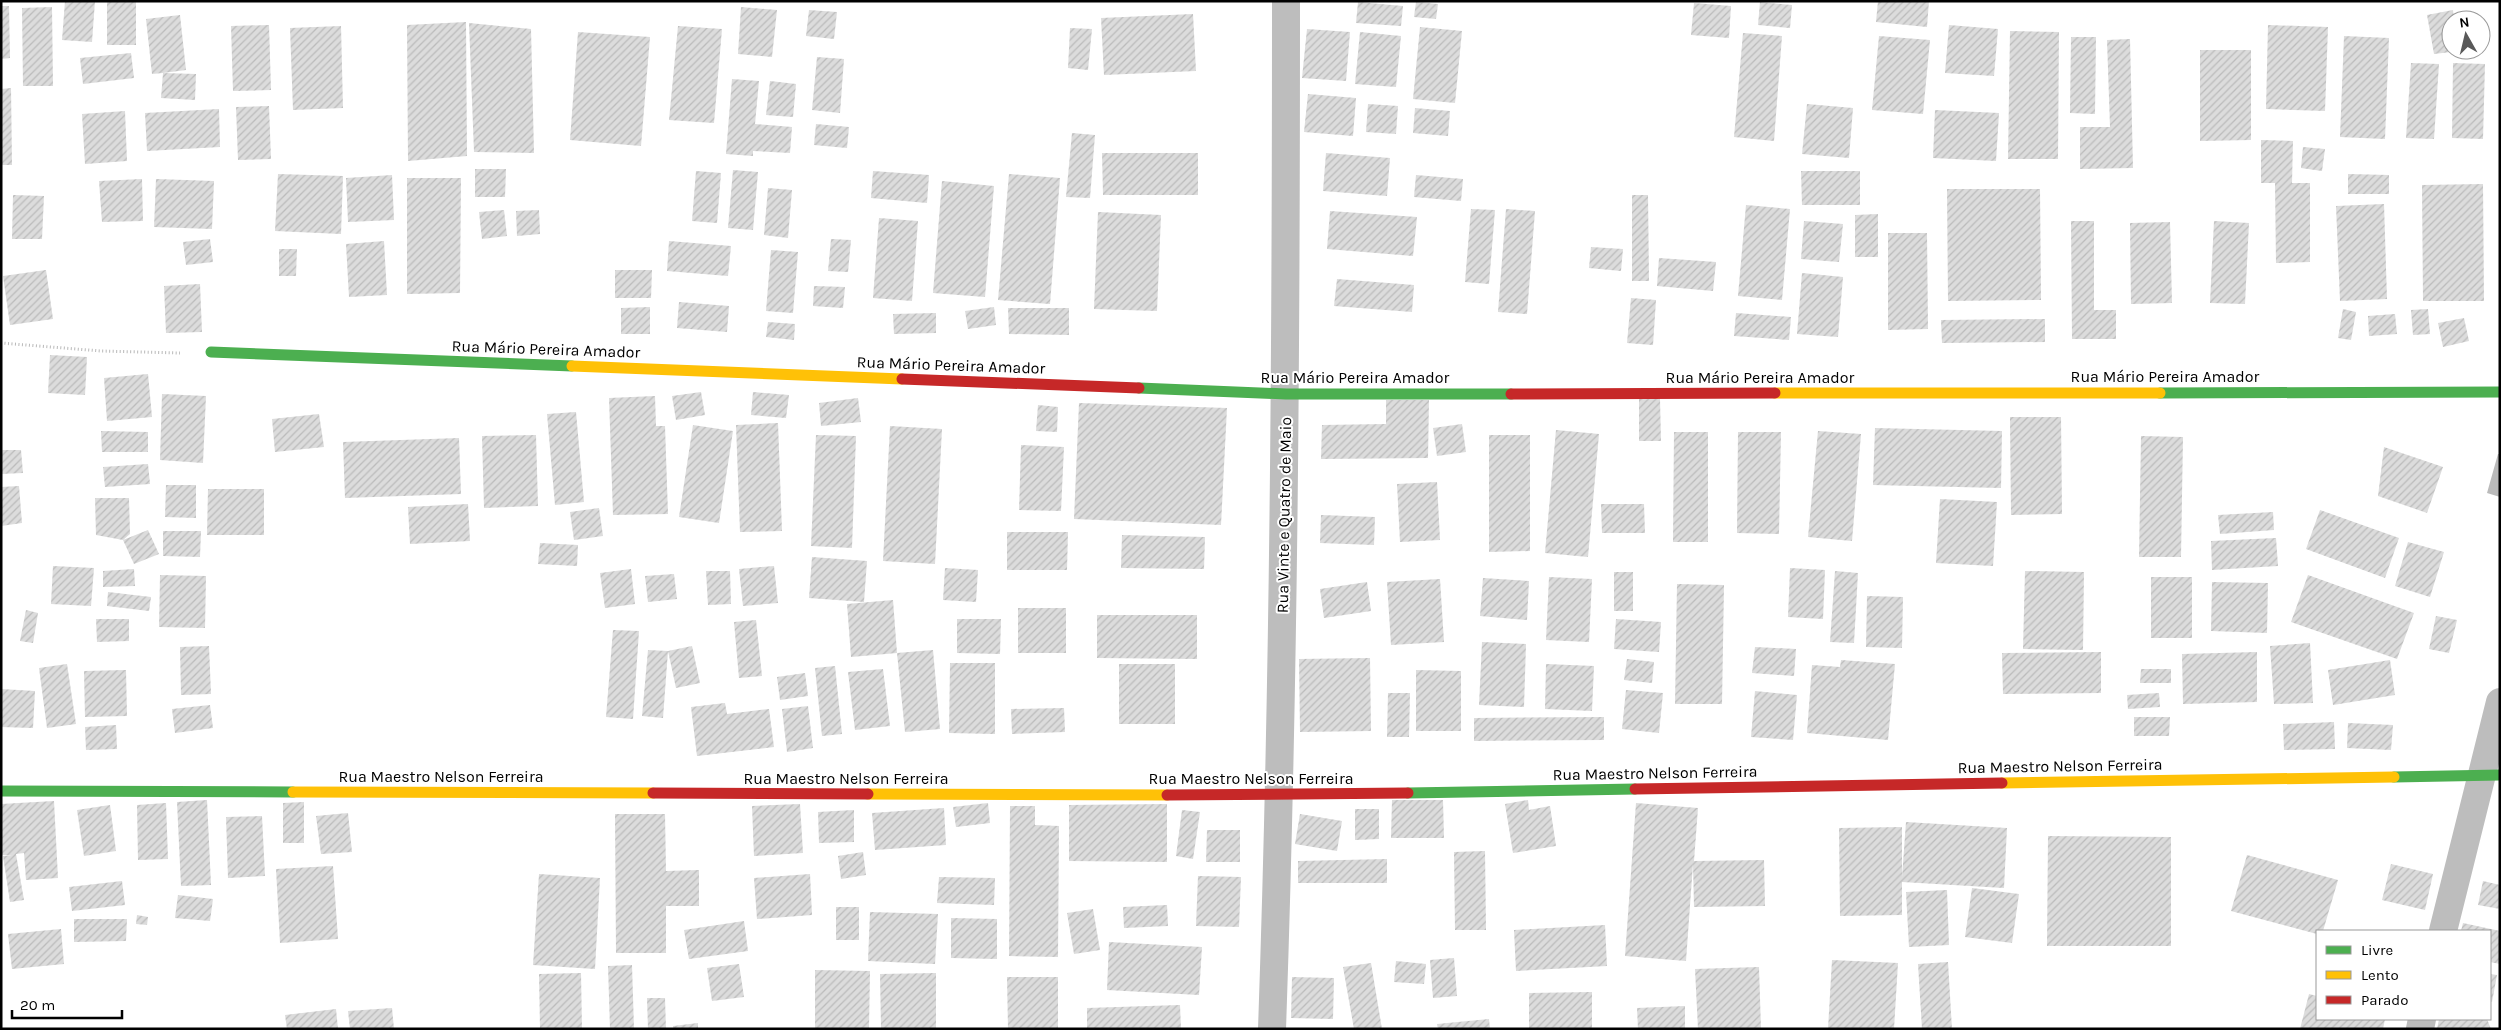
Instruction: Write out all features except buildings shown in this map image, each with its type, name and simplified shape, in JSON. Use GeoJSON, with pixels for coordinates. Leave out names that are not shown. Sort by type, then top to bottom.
{"type":"FeatureCollection","features":[{"type":"Feature","properties":{"kind":"street","name":"Rua Vinte e Quatro de Maio"},"geometry":{"type":"LineString","coordinates":[[1272,1029],[1280,795],[1286,394],[1286,1]]}},
{"type":"Feature","properties":{"kind":"street","name":"Rua Mário Pereira Amador"},"geometry":{"type":"LineString","coordinates":[[211,352],[1286,394],[2500,392]]}},
{"type":"Feature","properties":{"kind":"street"},"geometry":{"type":"LineString","coordinates":[[2443,930],[2490,776],[2500,702]]}},
{"type":"Feature","properties":{"kind":"street","name":"Rua Maestro Nelson Ferreira"},"geometry":{"type":"LineString","coordinates":[[1,791],[1280,795],[2490,776]]}},
{"type":"Feature","properties":{"kind":"path"},"geometry":{"type":"LineString","coordinates":[[1,343],[101,351],[211,352]]}},
{"type":"Feature","properties":{"kind":"shaded area"},"geometry":{"type":"Polygon","coordinates":[[[2498,454],[2500,454],[2500,497],[2487,493],[2498,454]]]}},
{"type":"Feature","properties":{"kind":"traffic: fast"},"geometry":{"type":"LineString","coordinates":[[211,352],[572,366]]}},
{"type":"Feature","properties":{"kind":"traffic: fast"},"geometry":{"type":"LineString","coordinates":[[1139,388],[1286,394],[1511,394]]}},
{"type":"Feature","properties":{"kind":"traffic: fast"},"geometry":{"type":"LineString","coordinates":[[2160,393],[2500,392]]}},
{"type":"Feature","properties":{"kind":"traffic: fast"},"geometry":{"type":"LineString","coordinates":[[2394,777],[2500,775]]}},
{"type":"Feature","properties":{"kind":"traffic: fast"},"geometry":{"type":"LineString","coordinates":[[1408,793],[1635,789]]}},
{"type":"Feature","properties":{"kind":"traffic: fast"},"geometry":{"type":"LineString","coordinates":[[1,791],[293,792]]}},
{"type":"Feature","properties":{"kind":"traffic: slow"},"geometry":{"type":"LineString","coordinates":[[572,366],[902,379]]}},
{"type":"Feature","properties":{"kind":"traffic: slow"},"geometry":{"type":"LineString","coordinates":[[1775,393],[2160,393]]}},
{"type":"Feature","properties":{"kind":"traffic: slow"},"geometry":{"type":"LineString","coordinates":[[2002,783],[2394,777]]}},
{"type":"Feature","properties":{"kind":"traffic: slow"},"geometry":{"type":"LineString","coordinates":[[293,792],[653,793]]}},
{"type":"Feature","properties":{"kind":"traffic: slow"},"geometry":{"type":"LineString","coordinates":[[868,794],[1167,795]]}},
{"type":"Feature","properties":{"kind":"traffic: jam"},"geometry":{"type":"LineString","coordinates":[[902,379],[1139,388]]}},
{"type":"Feature","properties":{"kind":"traffic: jam"},"geometry":{"type":"LineString","coordinates":[[1511,394],[1775,393]]}},
{"type":"Feature","properties":{"kind":"traffic: jam"},"geometry":{"type":"LineString","coordinates":[[1635,789],[2002,783]]}},
{"type":"Feature","properties":{"kind":"traffic: jam"},"geometry":{"type":"LineString","coordinates":[[653,793],[868,794]]}},
{"type":"Feature","properties":{"kind":"traffic: jam"},"geometry":{"type":"LineString","coordinates":[[1167,795],[1408,793]]}}]}
